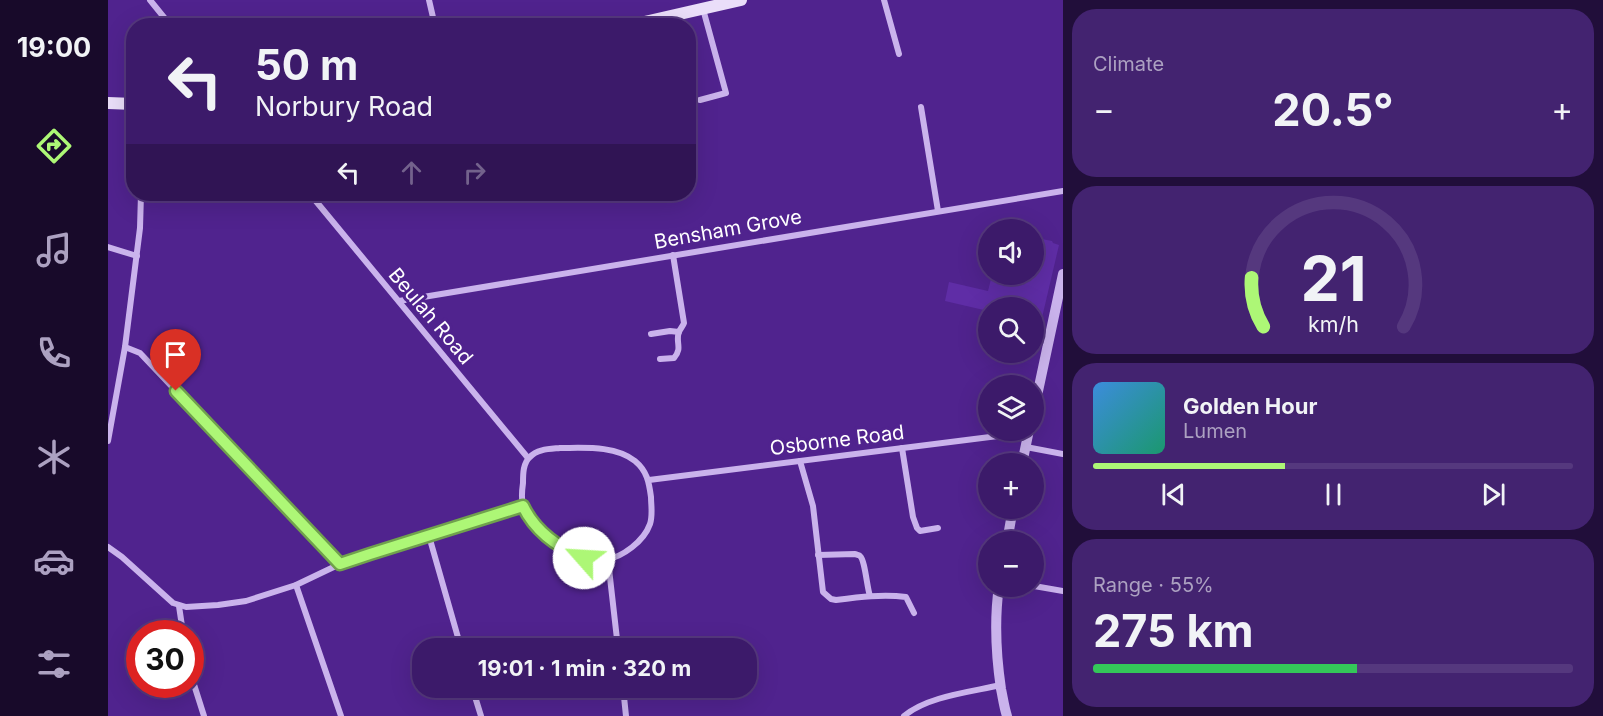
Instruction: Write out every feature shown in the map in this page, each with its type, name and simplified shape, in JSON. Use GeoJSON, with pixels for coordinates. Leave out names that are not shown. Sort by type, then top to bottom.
{"type":"FeatureCollection","features":[{"type":"Feature","properties":{"kind":"main road"},"geometry":{"type":"LineString","coordinates":[[660,18],[741,0]]}},
{"type":"Feature","properties":{"kind":"main road"},"geometry":{"type":"LineString","coordinates":[[108,103],[126,104]]}},
{"type":"Feature","properties":{"kind":"street"},"geometry":{"type":"LineString","coordinates":[[150,0],[165,18]]}},
{"type":"Feature","properties":{"kind":"street"},"geometry":{"type":"LineString","coordinates":[[429,0],[433,18]]}},
{"type":"Feature","properties":{"kind":"street"},"geometry":{"type":"LineString","coordinates":[[884,0],[899,54]]}},
{"type":"Feature","properties":{"kind":"street"},"geometry":{"type":"LineString","coordinates":[[700,100],[726,93],[702,8]]}},
{"type":"Feature","properties":{"kind":"street"},"geometry":{"type":"LineString","coordinates":[[921,107],[938,211]]}},
{"type":"Feature","properties":{"kind":"street","name":"Bensham Grove"},"geometry":{"type":"LineString","coordinates":[[399,301],[1063,191]]}},
{"type":"Feature","properties":{"kind":"street"},"geometry":{"type":"LineString","coordinates":[[108,441],[125,346],[137,256],[141,201]]}},
{"type":"Feature","properties":{"kind":"street","name":"Beulah Road"},"geometry":{"type":"LineString","coordinates":[[316,201],[528,458]]}},
{"type":"Feature","properties":{"kind":"street"},"geometry":{"type":"LineString","coordinates":[[108,247],[137,256]]}},
{"type":"Feature","properties":{"kind":"street"},"geometry":{"type":"LineString","coordinates":[[660,359],[674,358],[677,354],[679,332],[684,323],[673,255]]}},
{"type":"Feature","properties":{"kind":"street"},"geometry":{"type":"LineString","coordinates":[[1043,375],[1058,319],[1063,274]]}},
{"type":"Feature","properties":{"kind":"street"},"geometry":{"type":"LineString","coordinates":[[651,334],[679,332]]}},
{"type":"Feature","properties":{"kind":"street"},"geometry":{"type":"LineString","coordinates":[[125,346],[140,353],[340,564]]}},
{"type":"Feature","properties":{"kind":"street"},"geometry":{"type":"LineString","coordinates":[[108,392],[116,394]]}},
{"type":"Feature","properties":{"kind":"street","name":"Osborne Road"},"geometry":{"type":"LineString","coordinates":[[649,480],[978,439]]}},
{"type":"Feature","properties":{"kind":"street"},"geometry":{"type":"LineString","coordinates":[[1025,453],[1027,441]]}},
{"type":"Feature","properties":{"kind":"street"},"geometry":{"type":"LineString","coordinates":[[1026,447],[1063,454]]}},
{"type":"Feature","properties":{"kind":"street"},"geometry":{"type":"LineString","coordinates":[[560,448],[578,448],[613,451],[633,460],[646,472],[649,480],[651,505],[649,526],[630,548],[608,560],[584,558],[561,548],[536,525],[523,506],[524,471],[528,458],[539,452],[560,448]]}},
{"type":"Feature","properties":{"kind":"street"},"geometry":{"type":"LineString","coordinates":[[902,448],[913,517],[917,528],[920,531],[938,528]]}},
{"type":"Feature","properties":{"kind":"street"},"geometry":{"type":"LineString","coordinates":[[800,461],[813,506],[823,592],[827,597],[836,600],[870,596],[906,597],[914,613]]}},
{"type":"Feature","properties":{"kind":"street"},"geometry":{"type":"LineString","coordinates":[[108,547],[179,606],[234,603],[296,585],[340,564],[523,506]]}},
{"type":"Feature","properties":{"kind":"street"},"geometry":{"type":"LineString","coordinates":[[429,536],[457,638]]}},
{"type":"Feature","properties":{"kind":"street"},"geometry":{"type":"LineString","coordinates":[[818,555],[860,555],[870,596]]}},
{"type":"Feature","properties":{"kind":"street"},"geometry":{"type":"LineString","coordinates":[[608,560],[617,638]]}},
{"type":"Feature","properties":{"kind":"street"},"geometry":{"type":"LineString","coordinates":[[296,585],[341,716]]}},
{"type":"Feature","properties":{"kind":"street"},"geometry":{"type":"LineString","coordinates":[[1044,588],[1063,591]]}},
{"type":"Feature","properties":{"kind":"street"},"geometry":{"type":"LineString","coordinates":[[998,597],[998,665],[1007,716]]}},
{"type":"Feature","properties":{"kind":"street"},"geometry":{"type":"LineString","coordinates":[[179,606],[181,620]]}},
{"type":"Feature","properties":{"kind":"street"},"geometry":{"type":"LineString","coordinates":[[904,716],[924,704],[1001,685]]}},
{"type":"Feature","properties":{"kind":"street"},"geometry":{"type":"LineString","coordinates":[[198,698],[204,716]]}},
{"type":"Feature","properties":{"kind":"street"},"geometry":{"type":"LineString","coordinates":[[475,698],[481,716]]}},
{"type":"Feature","properties":{"kind":"street"},"geometry":{"type":"LineString","coordinates":[[624,698],[626,716]]}},
{"type":"Feature","properties":{"kind":"shaded area"},"geometry":{"type":"Polygon","coordinates":[[[1044,239],[1059,245],[1044,309],[1044,297],[978,297],[978,309],[945,301],[949,282],[988,291],[990,285],[1044,285],[1044,239]]]}},
{"type":"Feature","properties":{"kind":"route"},"geometry":{"type":"LineString","coordinates":[[176,391],[340,564],[523,506],[526,514],[549,539],[561,548],[584,558]]}}]}
